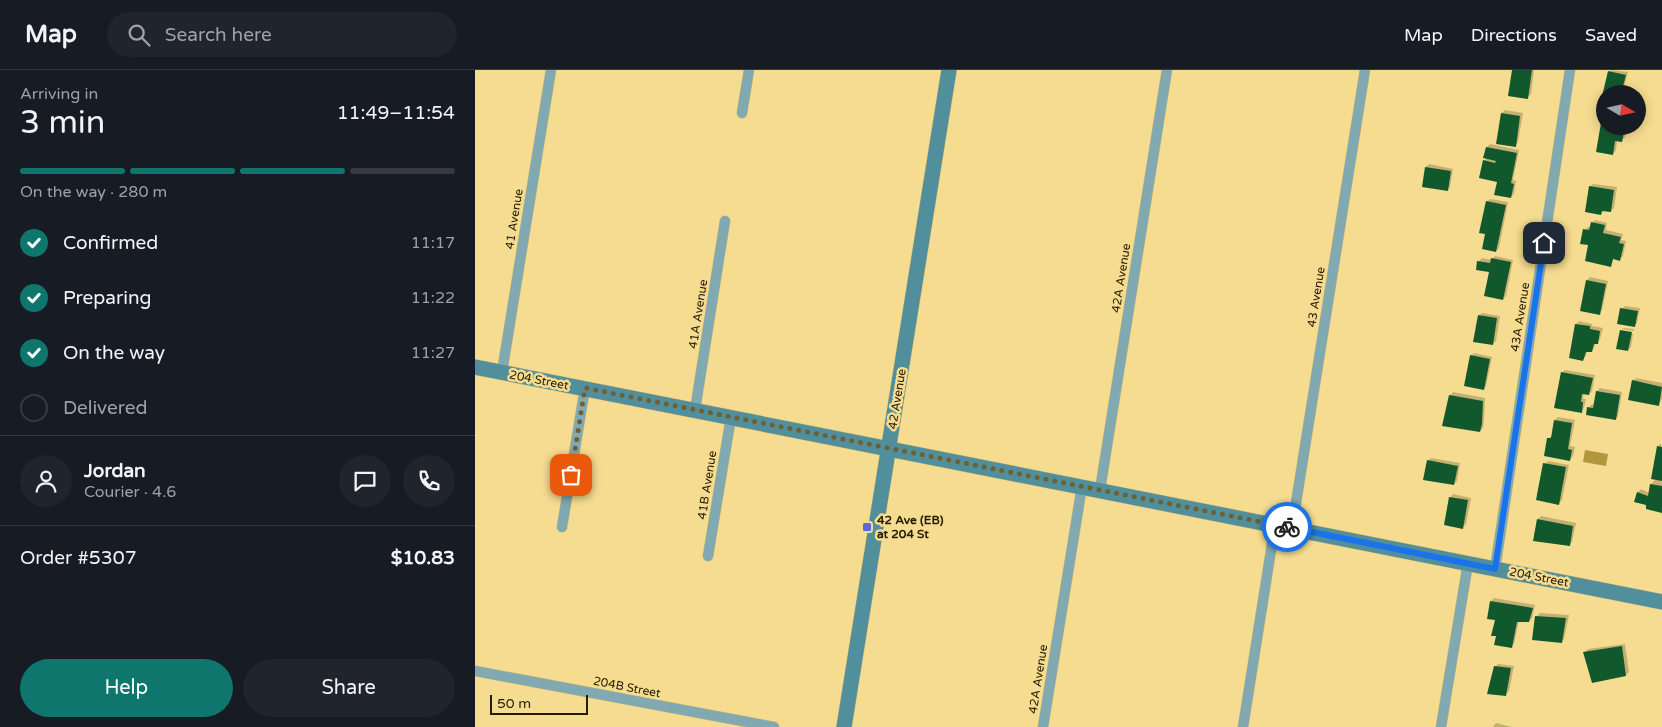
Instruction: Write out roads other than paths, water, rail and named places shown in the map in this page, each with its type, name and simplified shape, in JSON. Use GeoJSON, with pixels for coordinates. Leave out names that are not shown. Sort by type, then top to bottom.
{"type":"FeatureCollection","features":[{"type":"Feature","properties":{"kind":"street","name":"41 Avenue"},"geometry":{"type":"LineString","coordinates":[[502,372],[551,70]]}},
{"type":"Feature","properties":{"kind":"street"},"geometry":{"type":"LineString","coordinates":[[742,113],[749,70]]}},
{"type":"Feature","properties":{"kind":"street","name":"42 Avenue"},"geometry":{"type":"LineString","coordinates":[[844,727],[949,70]]}},
{"type":"Feature","properties":{"kind":"street","name":"42A Avenue"},"geometry":{"type":"LineString","coordinates":[[1100,490],[1167,70]]}},
{"type":"Feature","properties":{"kind":"street","name":"43 Avenue"},"geometry":{"type":"LineString","coordinates":[[1292,528],[1365,70]]}},
{"type":"Feature","properties":{"kind":"street","name":"43A Avenue"},"geometry":{"type":"LineString","coordinates":[[1495,569],[1570,70]]}},
{"type":"Feature","properties":{"kind":"street","name":"41A Avenue"},"geometry":{"type":"LineString","coordinates":[[695,410],[725,221]]}},
{"type":"Feature","properties":{"kind":"street","name":"204 Street"},"geometry":{"type":"LineString","coordinates":[[475,367],[1662,602]]}},
{"type":"Feature","properties":{"kind":"street"},"geometry":{"type":"LineString","coordinates":[[562,527],[585,388]]}},
{"type":"Feature","properties":{"kind":"street","name":"41B Avenue"},"geometry":{"type":"LineString","coordinates":[[708,556],[731,417]]}},
{"type":"Feature","properties":{"kind":"street","name":"42A Avenue"},"geometry":{"type":"LineString","coordinates":[[1043,727],[1082,486]]}},
{"type":"Feature","properties":{"kind":"street"},"geometry":{"type":"LineString","coordinates":[[1243,727],[1275,525]]}},
{"type":"Feature","properties":{"kind":"street"},"geometry":{"type":"LineString","coordinates":[[1441,727],[1468,563]]}},
{"type":"Feature","properties":{"kind":"street","name":"204B Street"},"geometry":{"type":"LineString","coordinates":[[475,671],[774,727]]}},
{"type":"Feature","properties":{"kind":"place","name":"42 Ave (EB) at 204 St"},"geometry":{"type":"Point","coordinates":[867,527]}}]}
